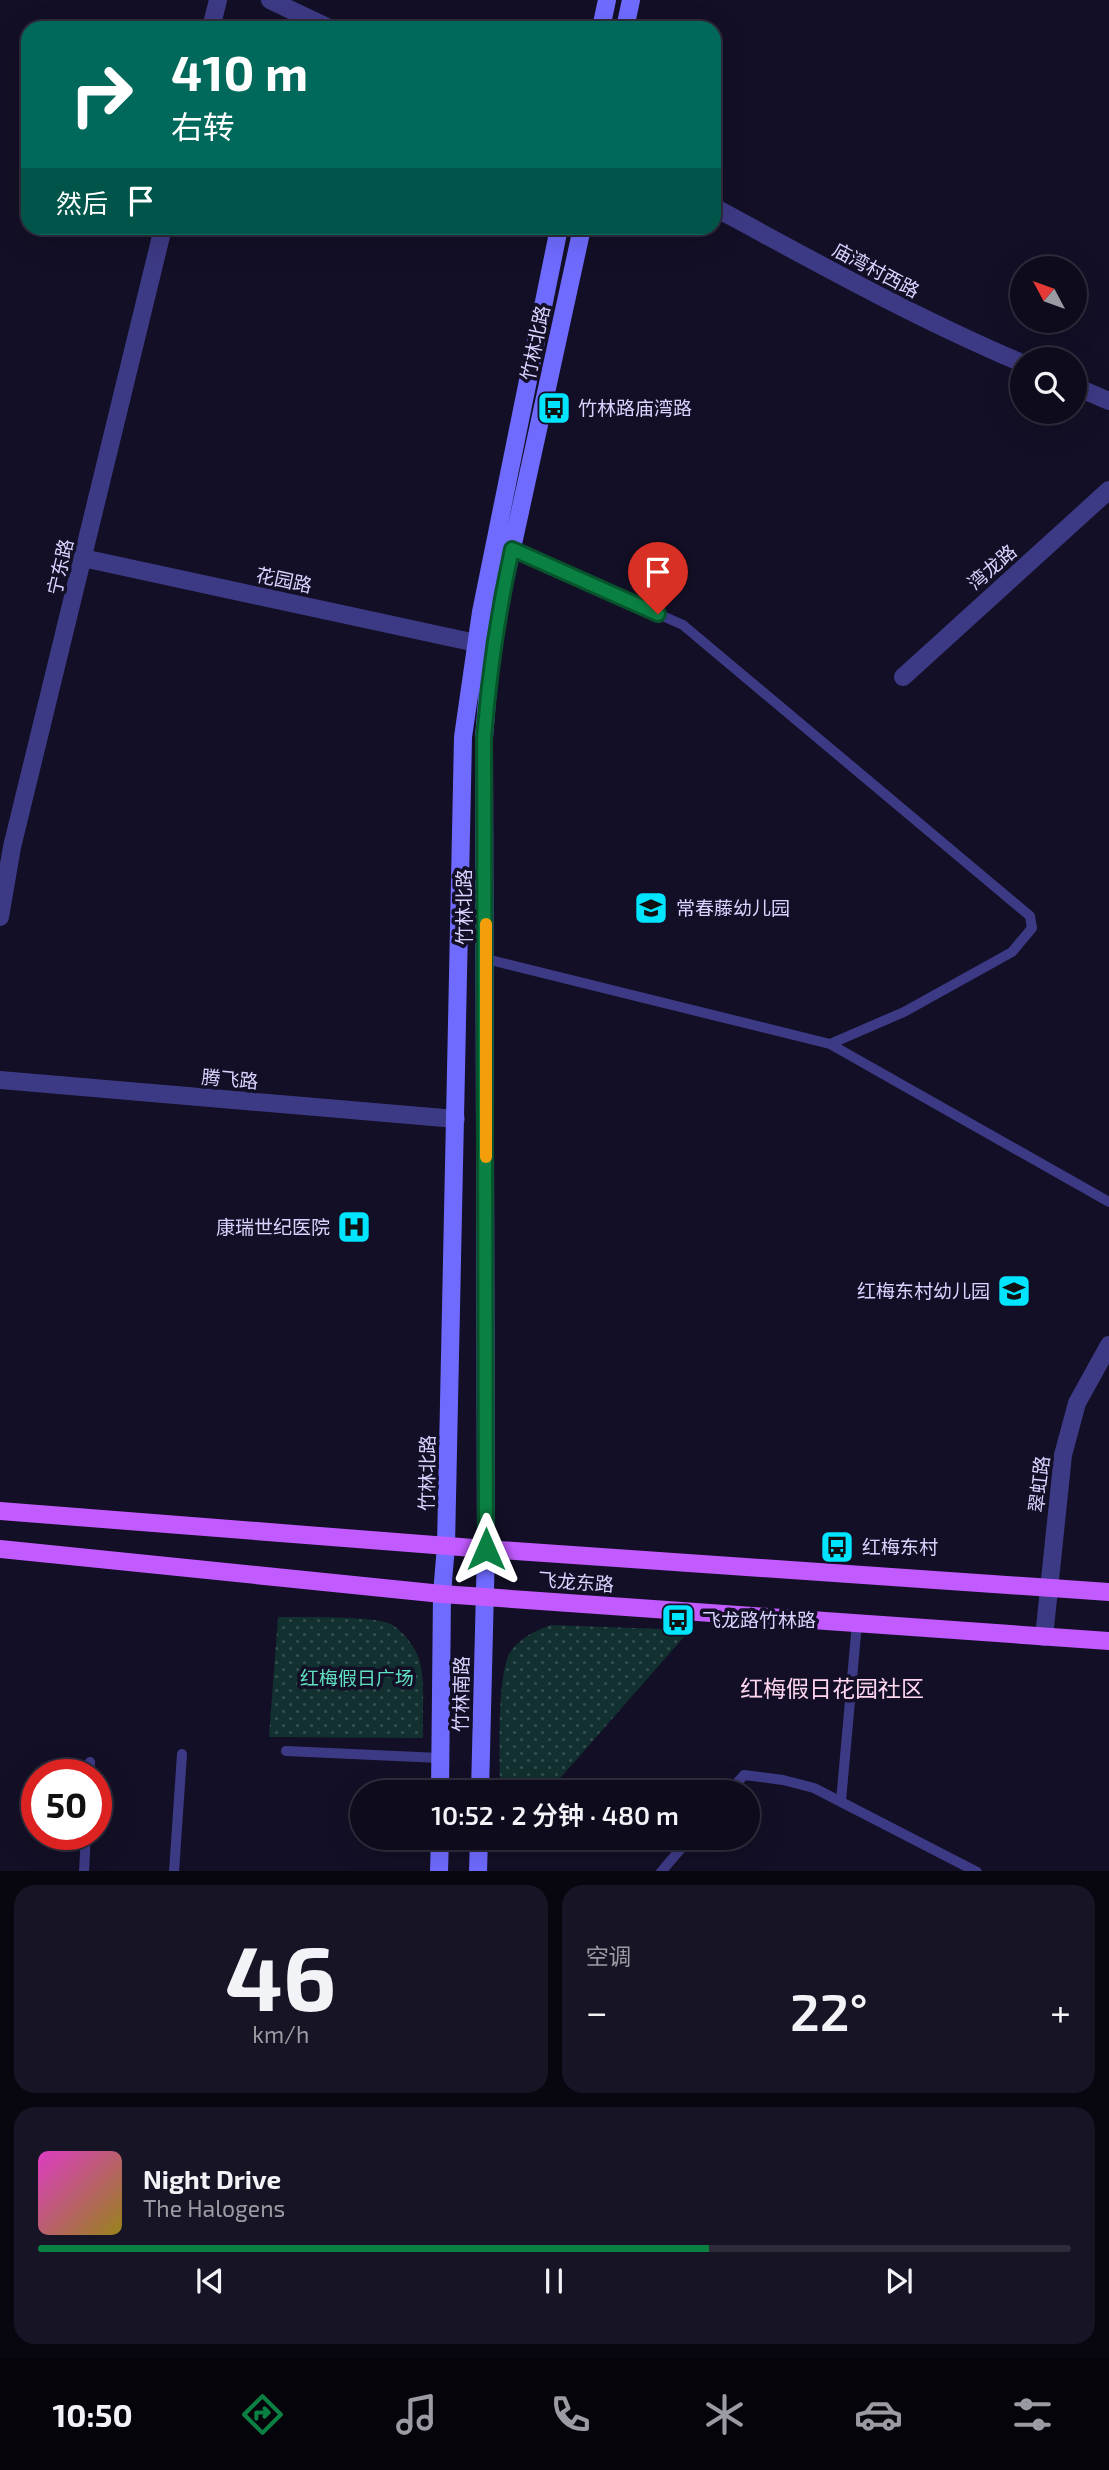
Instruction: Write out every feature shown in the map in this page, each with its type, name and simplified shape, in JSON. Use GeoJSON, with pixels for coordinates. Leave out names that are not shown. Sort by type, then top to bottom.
{"type":"FeatureCollection","features":[{"type":"Feature","properties":{"kind":"main road"},"geometry":{"type":"LineString","coordinates":[[602,21],[607,0]]}},
{"type":"Feature","properties":{"kind":"main road"},"geometry":{"type":"LineString","coordinates":[[626,21],[631,0]]}},
{"type":"Feature","properties":{"kind":"main road","name":"竹林北路"},"geometry":{"type":"LineString","coordinates":[[442,1594],[446,1546],[463,737],[475,643],[558,235]]}},
{"type":"Feature","properties":{"kind":"main road","name":"竹林北路"},"geometry":{"type":"LineString","coordinates":[[484,1596],[484,738],[495,629],[580,235]]}},
{"type":"Feature","properties":{"kind":"main road","name":"飞龙东路"},"geometry":{"type":"LineString","coordinates":[[0,1511],[486,1549],[1109,1592]]}},
{"type":"Feature","properties":{"kind":"main road","name":"飞龙东路"},"geometry":{"type":"LineString","coordinates":[[0,1549],[442,1594],[1109,1641]]}},
{"type":"Feature","properties":{"kind":"main road","name":"竹林南路"},"geometry":{"type":"LineString","coordinates":[[440,1780],[442,1594]]}},
{"type":"Feature","properties":{"kind":"main road","name":"竹林南路"},"geometry":{"type":"LineString","coordinates":[[480,1780],[484,1596]]}},
{"type":"Feature","properties":{"kind":"main road"},"geometry":{"type":"LineString","coordinates":[[439,1871],[440,1850]]}},
{"type":"Feature","properties":{"kind":"main road"},"geometry":{"type":"LineString","coordinates":[[478,1871],[479,1850]]}},
{"type":"Feature","properties":{"kind":"street"},"geometry":{"type":"LineString","coordinates":[[213,21],[218,0]]}},
{"type":"Feature","properties":{"kind":"street"},"geometry":{"type":"LineString","coordinates":[[270,0],[314,21]]}},
{"type":"Feature","properties":{"kind":"street","name":"庙湾村西路"},"geometry":{"type":"LineString","coordinates":[[721,211],[881,298],[951,333],[1010,358]]}},
{"type":"Feature","properties":{"kind":"street","name":"宁东路"},"geometry":{"type":"LineString","coordinates":[[0,917],[6,845],[83,558],[161,235]]}},
{"type":"Feature","properties":{"kind":"street"},"geometry":{"type":"LineString","coordinates":[[1087,392],[1109,401]]}},
{"type":"Feature","properties":{"kind":"street","name":"湾龙路"},"geometry":{"type":"LineString","coordinates":[[903,677],[1109,490]]}},
{"type":"Feature","properties":{"kind":"street","name":"花园路"},"geometry":{"type":"LineString","coordinates":[[83,558],[475,643]]}},
{"type":"Feature","properties":{"kind":"street","name":"腾飞路"},"geometry":{"type":"LineString","coordinates":[[0,1080],[456,1119]]}},
{"type":"Feature","properties":{"kind":"street","name":"翠虹路"},"geometry":{"type":"LineString","coordinates":[[1044,1637],[1063,1455],[1077,1403],[1109,1345]]}},
{"type":"Feature","properties":{"kind":"lane"},"geometry":{"type":"LineString","coordinates":[[512,549],[682,625],[1030,916],[1031,928],[1012,952],[905,1012],[830,1044]]}},
{"type":"Feature","properties":{"kind":"lane"},"geometry":{"type":"LineString","coordinates":[[486,958],[830,1044],[1109,1202]]}},
{"type":"Feature","properties":{"kind":"lane"},"geometry":{"type":"LineString","coordinates":[[841,1801],[858,1623]]}},
{"type":"Feature","properties":{"kind":"lane"},"geometry":{"type":"LineString","coordinates":[[286,1751],[440,1758]]}},
{"type":"Feature","properties":{"kind":"lane"},"geometry":{"type":"LineString","coordinates":[[174,1871],[182,1754]]}},
{"type":"Feature","properties":{"kind":"lane"},"geometry":{"type":"LineString","coordinates":[[740,1780],[744,1775],[783,1780],[814,1788],[977,1871]]}},
{"type":"Feature","properties":{"kind":"lane"},"geometry":{"type":"LineString","coordinates":[[84,1871],[85,1850]]}},
{"type":"Feature","properties":{"kind":"lane"},"geometry":{"type":"LineString","coordinates":[[661,1871],[679,1850]]}},
{"type":"Feature","properties":{"kind":"green space","name":"红梅假日广场"},"geometry":{"type":"Polygon","coordinates":[[[278,1617],[383,1621],[396,1628],[406,1637],[420,1661],[423,1738],[269,1737],[278,1617]]]}},
{"type":"Feature","properties":{"kind":"green space"},"geometry":{"type":"Polygon","coordinates":[[[551,1625],[690,1630],[559,1780],[500,1780],[501,1697],[506,1662],[511,1651],[534,1632],[551,1625]]]}},
{"type":"Feature","properties":{"kind":"slow traffic"},"geometry":{"type":"LineString","coordinates":[[486,924],[486,1157]]}},
{"type":"Feature","properties":{"kind":"place","name":"竹林路庙湾路"},"geometry":{"type":"Point","coordinates":[554,408]}},
{"type":"Feature","properties":{"kind":"place","name":"常春藤幼儿园"},"geometry":{"type":"Point","coordinates":[651,908]}},
{"type":"Feature","properties":{"kind":"place","name":"康瑞世纪医院"},"geometry":{"type":"Point","coordinates":[354,1227]}},
{"type":"Feature","properties":{"kind":"place","name":"红梅东村幼儿园"},"geometry":{"type":"Point","coordinates":[1014,1291]}},
{"type":"Feature","properties":{"kind":"place","name":"红梅东村"},"geometry":{"type":"Point","coordinates":[837,1547]}},
{"type":"Feature","properties":{"kind":"place","name":"飞龙路竹林路"},"geometry":{"type":"Point","coordinates":[678,1620]}},
{"type":"Feature","properties":{"kind":"district","name":"红梅假日花园社区"},"geometry":{"type":"Point","coordinates":[832,1689]}},
{"type":"Feature","properties":{"kind":"route"},"geometry":{"type":"LineString","coordinates":[[486,1549],[484,738],[497,617],[512,549],[658,614]]}}]}
